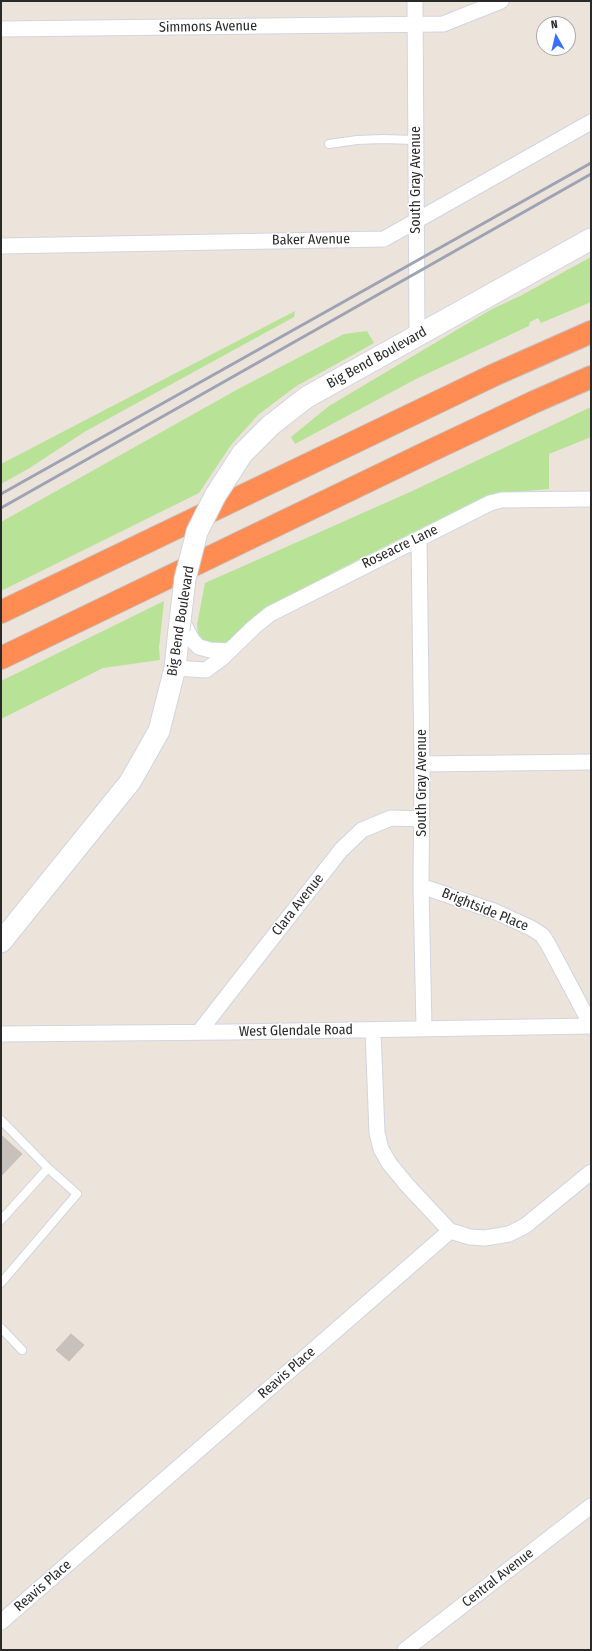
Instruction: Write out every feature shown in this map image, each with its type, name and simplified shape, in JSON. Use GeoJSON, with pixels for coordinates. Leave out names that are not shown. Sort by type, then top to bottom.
{"type":"FeatureCollection","features":[{"type":"Feature","properties":{"kind":"highway"},"geometry":{"type":"LineString","coordinates":[[559,345],[591,324]]}},
{"type":"Feature","properties":{"kind":"highway"},"geometry":{"type":"LineString","coordinates":[[1,612],[435,403],[559,345],[591,332]]}},
{"type":"Feature","properties":{"kind":"highway"},"geometry":{"type":"LineString","coordinates":[[1,658],[534,402],[591,377]]}},
{"type":"Feature","properties":{"kind":"highway"},"geometry":{"type":"LineString","coordinates":[[534,402],[591,392]]}},
{"type":"Feature","properties":{"kind":"main road","name":"Big Bend Boulevard"},"geometry":{"type":"LineString","coordinates":[[1,942],[130,782],[159,731],[175,668],[185,579],[197,532],[215,496],[242,454],[271,425],[307,397],[591,239]]}},
{"type":"Feature","properties":{"kind":"street","name":"South Gray Avenue"},"geometry":{"type":"LineString","coordinates":[[415,1],[417,335]]}},
{"type":"Feature","properties":{"kind":"street","name":"Simmons Avenue"},"geometry":{"type":"LineString","coordinates":[[1,29],[443,24],[501,1]]}},
{"type":"Feature","properties":{"kind":"street","name":"Baker Avenue"},"geometry":{"type":"LineString","coordinates":[[1,246],[384,238],[417,221],[591,122]]}},
{"type":"Feature","properties":{"kind":"street","name":"Roseacre Lane"},"geometry":{"type":"LineString","coordinates":[[175,668],[206,670],[270,614],[490,503],[502,500],[591,499]]}},
{"type":"Feature","properties":{"kind":"street","name":"South Gray Avenue"},"geometry":{"type":"LineString","coordinates":[[419,539],[422,764],[421,886],[424,1028]]}},
{"type":"Feature","properties":{"kind":"street"},"geometry":{"type":"LineString","coordinates":[[179,623],[199,647],[210,650],[229,651]]}},
{"type":"Feature","properties":{"kind":"street"},"geometry":{"type":"LineString","coordinates":[[422,764],[591,762]]}},
{"type":"Feature","properties":{"kind":"street","name":"Clara Avenue"},"geometry":{"type":"LineString","coordinates":[[199,1032],[341,850],[362,830],[391,818],[422,819]]}},
{"type":"Feature","properties":{"kind":"street","name":"Brightside Place"},"geometry":{"type":"LineString","coordinates":[[421,886],[494,911],[531,928],[542,935],[591,1025]]}},
{"type":"Feature","properties":{"kind":"street","name":"West Glendale Road"},"geometry":{"type":"LineString","coordinates":[[1,1034],[373,1030],[591,1025]]}},
{"type":"Feature","properties":{"kind":"street"},"geometry":{"type":"LineString","coordinates":[[373,1030],[377,1133],[381,1149],[388,1163],[450,1231],[470,1237],[485,1238],[509,1234],[525,1226],[591,1172]]}},
{"type":"Feature","properties":{"kind":"street","name":"Reavis Place"},"geometry":{"type":"LineString","coordinates":[[1,1622],[450,1231]]}},
{"type":"Feature","properties":{"kind":"street","name":"Central Avenue"},"geometry":{"type":"LineString","coordinates":[[405,1650],[591,1506]]}},
{"type":"Feature","properties":{"kind":"lane"},"geometry":{"type":"LineString","coordinates":[[329,144],[376,139],[416,140]]}},
{"type":"Feature","properties":{"kind":"lane"},"geometry":{"type":"LineString","coordinates":[[1,1120],[48,1168],[78,1194],[1,1284]]}},
{"type":"Feature","properties":{"kind":"lane"},"geometry":{"type":"LineString","coordinates":[[1,1220],[48,1168]]}},
{"type":"Feature","properties":{"kind":"lane"},"geometry":{"type":"LineString","coordinates":[[1,1328],[22,1350]]}},
{"type":"Feature","properties":{"kind":"green space"},"geometry":{"type":"Polygon","coordinates":[[[591,257],[591,302],[541,323],[538,318],[530,322],[529,326],[416,379],[295,444],[291,437],[329,406],[492,309],[520,296],[591,257]]]}},
{"type":"Feature","properties":{"kind":"green space"},"geometry":{"type":"Polygon","coordinates":[[[295,311],[294,317],[86,431],[28,469],[1,484],[1,464],[295,311]]]}},
{"type":"Feature","properties":{"kind":"green space"},"geometry":{"type":"Polygon","coordinates":[[[367,331],[374,343],[295,387],[258,415],[231,445],[199,493],[1,591],[1,522],[240,388],[344,334],[367,331]]]}},
{"type":"Feature","properties":{"kind":"green space"},"geometry":{"type":"Polygon","coordinates":[[[591,407],[591,437],[549,454],[549,489],[490,495],[340,569],[275,604],[250,621],[239,633],[228,641],[217,646],[202,640],[198,633],[197,625],[205,583],[410,492],[591,407]]]}},
{"type":"Feature","properties":{"kind":"green space"},"geometry":{"type":"Polygon","coordinates":[[[164,601],[159,648],[160,660],[103,668],[1,719],[1,681],[164,601]]]}},
{"type":"Feature","properties":{"kind":"building"},"geometry":{"type":"Polygon","coordinates":[[[1,1135],[22,1154],[1,1176],[1,1135]]]}},
{"type":"Feature","properties":{"kind":"building"},"geometry":{"type":"Polygon","coordinates":[[[71,1334],[84,1345],[69,1361],[56,1350],[71,1334]]]}},
{"type":"Feature","properties":{"kind":"railway"},"geometry":{"type":"LineString","coordinates":[[1,494],[591,163]]}},
{"type":"Feature","properties":{"kind":"railway"},"geometry":{"type":"LineString","coordinates":[[1,508],[591,174]]}}]}
